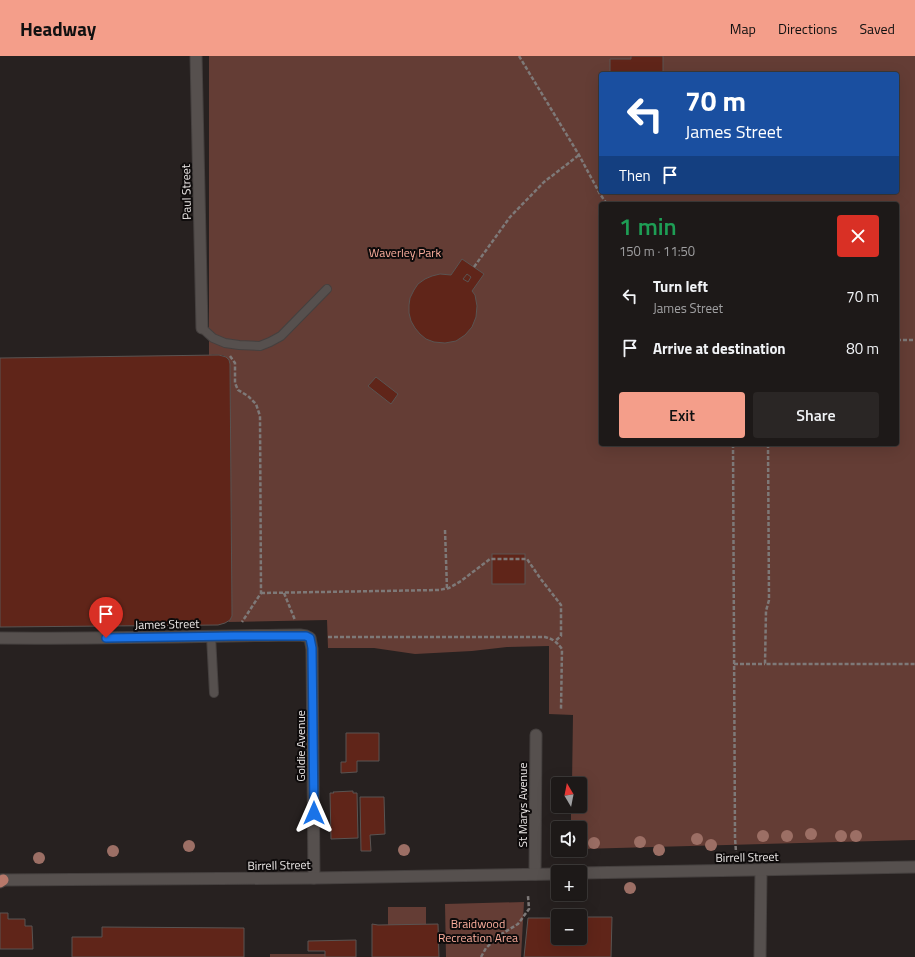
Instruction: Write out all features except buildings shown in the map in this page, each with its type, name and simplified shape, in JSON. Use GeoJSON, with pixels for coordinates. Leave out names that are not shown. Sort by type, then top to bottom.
{"type":"FeatureCollection","features":[{"type":"Feature","properties":{"kind":"street","name":"Paul Street"},"geometry":{"type":"LineString","coordinates":[[196,56],[202,328]]}},
{"type":"Feature","properties":{"kind":"street","name":"James Street"},"geometry":{"type":"LineString","coordinates":[[0,638],[76,639],[211,636],[306,636],[310,638]]}},
{"type":"Feature","properties":{"kind":"street","name":"Goldie Avenue"},"geometry":{"type":"LineString","coordinates":[[310,638],[312,648],[314,878]]}},
{"type":"Feature","properties":{"kind":"street","name":"St Marys Avenue"},"geometry":{"type":"LineString","coordinates":[[535,874],[536,735]]}},
{"type":"Feature","properties":{"kind":"street","name":"Birrell Street"},"geometry":{"type":"LineString","coordinates":[[587,873],[915,867]]}},
{"type":"Feature","properties":{"kind":"street"},"geometry":{"type":"LineString","coordinates":[[760,957],[761,870]]}},
{"type":"Feature","properties":{"kind":"street","name":"Birrell Street"},"geometry":{"type":"LineString","coordinates":[[1,881],[551,874]]}},
{"type":"Feature","properties":{"kind":"lane"},"geometry":{"type":"LineString","coordinates":[[202,328],[213,338],[225,343],[260,346],[280,336],[326,289]]}},
{"type":"Feature","properties":{"kind":"lane"},"geometry":{"type":"LineString","coordinates":[[211,636],[214,693]]}},
{"type":"Feature","properties":{"kind":"path"},"geometry":{"type":"LineString","coordinates":[[519,56],[579,155],[599,192]]}},
{"type":"Feature","properties":{"kind":"path"},"geometry":{"type":"LineString","coordinates":[[474,267],[510,217],[544,182],[579,155]]}},
{"type":"Feature","properties":{"kind":"path"},"geometry":{"type":"LineString","coordinates":[[899,340],[915,340]]}},
{"type":"Feature","properties":{"kind":"path"},"geometry":{"type":"LineString","coordinates":[[230,355],[235,363],[235,383],[238,390],[248,396],[256,404],[260,416],[261,593],[234,636]]}},
{"type":"Feature","properties":{"kind":"path"},"geometry":{"type":"LineString","coordinates":[[733,446],[736,852]]}},
{"type":"Feature","properties":{"kind":"path"},"geometry":{"type":"LineString","coordinates":[[765,664],[766,611],[769,600],[768,446]]}},
{"type":"Feature","properties":{"kind":"path"},"geometry":{"type":"LineString","coordinates":[[445,530],[447,589]]}},
{"type":"Feature","properties":{"kind":"path"},"geometry":{"type":"LineString","coordinates":[[261,593],[447,589],[461,581],[490,559],[527,559],[561,605],[561,636],[555,641]]}},
{"type":"Feature","properties":{"kind":"path"},"geometry":{"type":"LineString","coordinates":[[284,592],[295,620]]}},
{"type":"Feature","properties":{"kind":"path"},"geometry":{"type":"LineString","coordinates":[[328,637],[545,637],[552,639],[559,644],[562,649],[561,709]]}},
{"type":"Feature","properties":{"kind":"path"},"geometry":{"type":"LineString","coordinates":[[734,664],[915,664]]}},
{"type":"Feature","properties":{"kind":"path"},"geometry":{"type":"LineString","coordinates":[[481,957],[486,948],[500,935],[518,924],[529,910],[528,896]]}},
{"type":"Feature","properties":{"kind":"green space","name":"Waverley Park"},"geometry":{"type":"Polygon","coordinates":[[[209,56],[915,56],[915,840],[587,849],[587,821],[571,821],[571,813],[587,813],[587,777],[572,777],[573,715],[549,714],[549,646],[507,647],[472,651],[415,654],[374,648],[328,648],[327,620],[228,622],[232,616],[230,364],[229,360],[225,356],[209,355],[209,56]]]}},
{"type":"Feature","properties":{"kind":"green space","name":"Braidwood Recreation Area"},"geometry":{"type":"Polygon","coordinates":[[[524,902],[521,957],[446,957],[445,904],[524,902]]]}},
{"type":"Feature","properties":{"kind":"green space"},"geometry":{"type":"Polygon","coordinates":[[[388,907],[426,907],[426,924],[438,924],[439,957],[378,957],[378,925],[388,925],[388,907]]]}},
{"type":"Feature","properties":{"kind":"green space"},"geometry":{"type":"Polygon","coordinates":[[[270,954],[325,954],[325,957],[270,957],[270,954]]]}},
{"type":"Feature","properties":{"kind":"route"},"geometry":{"type":"LineString","coordinates":[[106,638],[306,636],[310,638],[312,643],[314,813]]}}]}
